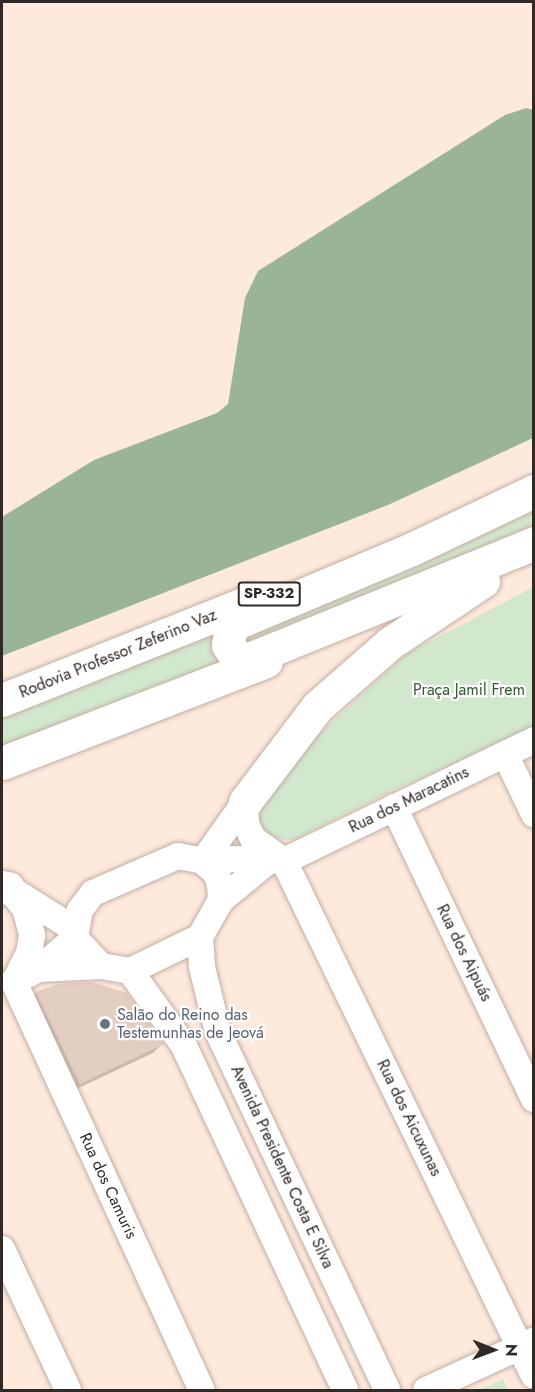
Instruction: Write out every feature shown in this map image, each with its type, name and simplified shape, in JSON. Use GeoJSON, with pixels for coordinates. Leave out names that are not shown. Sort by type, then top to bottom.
{"type":"FeatureCollection","features":[{"type":"Feature","properties":{"kind":"highway","name":"Rodovia Professor Zeferino Vaz"},"geometry":{"type":"LineString","coordinates":[[2,700],[436,528],[534,482]]}},
{"type":"Feature","properties":{"kind":"highway"},"geometry":{"type":"LineString","coordinates":[[534,491],[412,549],[236,622],[230,631],[228,645],[236,657],[249,659],[534,543]]}},
{"type":"Feature","properties":{"kind":"highway"},"geometry":{"type":"LineString","coordinates":[[2,763],[497,572],[534,555]]}},
{"type":"Feature","properties":{"kind":"highway"},"geometry":{"type":"LineString","coordinates":[[245,802],[317,707],[390,643],[497,572]]}},
{"type":"Feature","properties":{"kind":"street","name":"Rua dos Maracatins"},"geometry":{"type":"LineString","coordinates":[[221,900],[275,862],[534,740]]}},
{"type":"Feature","properties":{"kind":"street"},"geometry":{"type":"LineString","coordinates":[[505,754],[534,814]]}},
{"type":"Feature","properties":{"kind":"street"},"geometry":{"type":"LineString","coordinates":[[245,802],[246,824],[253,839],[275,862]]}},
{"type":"Feature","properties":{"kind":"street"},"geometry":{"type":"LineString","coordinates":[[206,864],[245,802]]}},
{"type":"Feature","properties":{"kind":"street","name":"Rua dos Aipuás"},"geometry":{"type":"LineString","coordinates":[[394,807],[534,1099]]}},
{"type":"Feature","properties":{"kind":"street"},"geometry":{"type":"LineString","coordinates":[[8,985],[39,969],[74,933],[80,910],[93,893],[121,878],[178,856],[206,864],[217,874],[221,900],[200,937],[130,971],[101,966],[39,969]]}},
{"type":"Feature","properties":{"kind":"street"},"geometry":{"type":"LineString","coordinates":[[206,864],[231,859],[275,862]]}},
{"type":"Feature","properties":{"kind":"street","name":"Rua dos Aicuxunas"},"geometry":{"type":"LineString","coordinates":[[275,862],[527,1344],[534,1376]]}},
{"type":"Feature","properties":{"kind":"street"},"geometry":{"type":"LineString","coordinates":[[5,888],[39,903],[74,933],[101,966]]}},
{"type":"Feature","properties":{"kind":"street"},"geometry":{"type":"LineString","coordinates":[[5,888],[25,908],[32,935],[29,953],[8,985]]}},
{"type":"Feature","properties":{"kind":"street","name":"Avenida Presidente Costa E Silva"},"geometry":{"type":"LineString","coordinates":[[200,937],[202,967],[218,1032],[387,1390]]}},
{"type":"Feature","properties":{"kind":"street"},"geometry":{"type":"LineString","coordinates":[[130,971],[184,1046],[345,1390]]}},
{"type":"Feature","properties":{"kind":"street","name":"Rua dos Camuris"},"geometry":{"type":"LineString","coordinates":[[8,985],[202,1390]]}},
{"type":"Feature","properties":{"kind":"street"},"geometry":{"type":"LineString","coordinates":[[184,1046],[218,1032]]}},
{"type":"Feature","properties":{"kind":"street"},"geometry":{"type":"LineString","coordinates":[[2,1249],[68,1390]]}},
{"type":"Feature","properties":{"kind":"street"},"geometry":{"type":"LineString","coordinates":[[426,1390],[527,1344]]}},
{"type":"Feature","properties":{"kind":"green space"},"geometry":{"type":"Polygon","coordinates":[[[526,108],[534,110],[533,438],[388,505],[2,656],[2,517],[94,460],[217,413],[228,404],[245,298],[258,271],[505,115],[526,108]]]}},
{"type":"Feature","properties":{"kind":"green space"},"geometry":{"type":"Polygon","coordinates":[[[533,497],[533,532],[430,580],[2,746],[2,717],[533,497]]]}},
{"type":"Feature","properties":{"kind":"green space","name":"Praça Jamil Frem"},"geometry":{"type":"Polygon","coordinates":[[[533,587],[533,728],[392,791],[293,840],[271,839],[258,820],[261,787],[406,654],[533,587]]]}},
{"type":"Feature","properties":{"kind":"green space"},"geometry":{"type":"Polygon","coordinates":[[[503,1379],[508,1390],[479,1390],[503,1379]]]}},
{"type":"Feature","properties":{"kind":"building","name":"Salão do Reino das Testemunhas de Jeová"},"geometry":{"type":"Polygon","coordinates":[[[92,982],[127,993],[164,1044],[80,1084],[35,992],[58,984],[92,982]]]}},
{"type":"Feature","properties":{"kind":"place","name":"Salão do Reino das Testemunhas de Jeová"},"geometry":{"type":"Point","coordinates":[105,1024]}}]}
